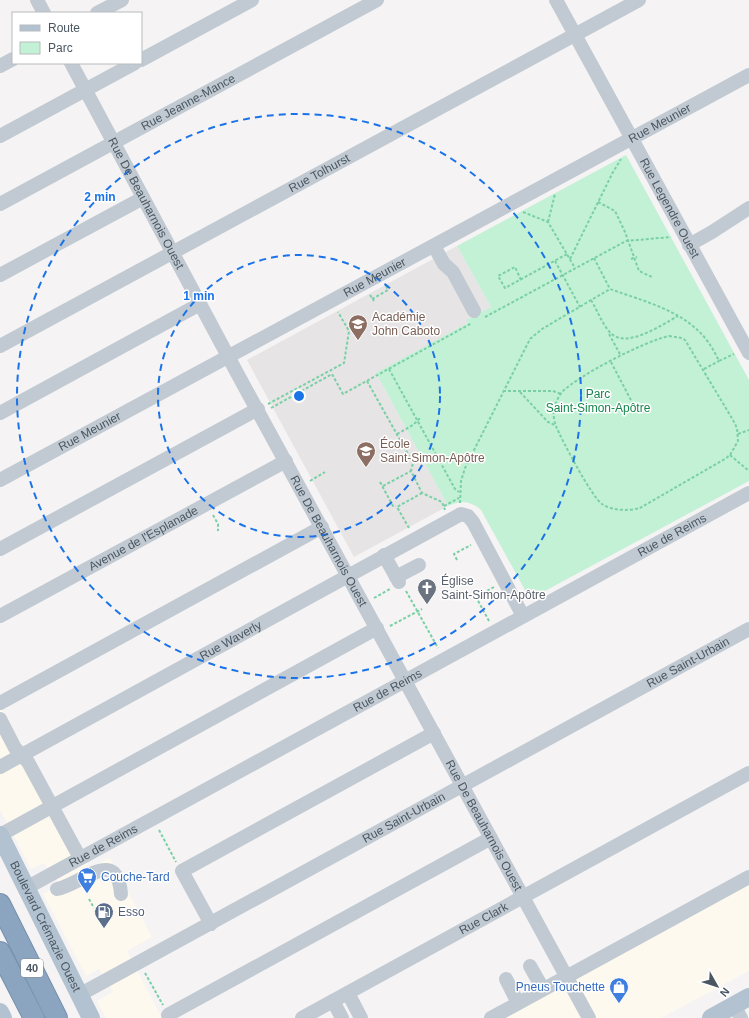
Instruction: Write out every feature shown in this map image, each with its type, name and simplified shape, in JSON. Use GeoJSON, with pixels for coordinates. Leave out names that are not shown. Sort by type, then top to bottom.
{"type":"FeatureCollection","features":[{"type":"Feature","properties":{"kind":"highway","name":"40"},"geometry":{"type":"LineString","coordinates":[[0,904],[55,1014]]}},
{"type":"Feature","properties":{"kind":"highway","name":"40"},"geometry":{"type":"LineString","coordinates":[[0,952],[34,1018]]}},
{"type":"Feature","properties":{"kind":"main road","name":"Boulevard Crémazie Ouest"},"geometry":{"type":"LineString","coordinates":[[0,835],[91,1018]]}},
{"type":"Feature","properties":{"kind":"main road"},"geometry":{"type":"LineString","coordinates":[[0,1012],[3,1018]]}},
{"type":"Feature","properties":{"kind":"street"},"geometry":{"type":"LineString","coordinates":[[37,0],[43,12]]}},
{"type":"Feature","properties":{"kind":"street"},"geometry":{"type":"LineString","coordinates":[[99,12],[122,0]]}},
{"type":"Feature","properties":{"kind":"street"},"geometry":{"type":"LineString","coordinates":[[142,59],[252,0]]}},
{"type":"Feature","properties":{"kind":"street","name":"Rue Jeanne-Mance"},"geometry":{"type":"LineString","coordinates":[[0,204],[377,0]]}},
{"type":"Feature","properties":{"kind":"street","name":"Rue Legendre Ouest"},"geometry":{"type":"LineString","coordinates":[[556,0],[689,245],[743,353]]}},
{"type":"Feature","properties":{"kind":"street","name":"Rue Tolhurst"},"geometry":{"type":"LineString","coordinates":[[0,346],[639,0]]}},
{"type":"Feature","properties":{"kind":"street"},"geometry":{"type":"LineString","coordinates":[[0,66],[12,60]]}},
{"type":"Feature","properties":{"kind":"street","name":"Rue De Beauharnois Ouest"},"geometry":{"type":"LineString","coordinates":[[72,64],[229,357],[265,407],[286,461],[348,575],[383,627],[405,680],[588,1018]]}},
{"type":"Feature","properties":{"kind":"street"},"geometry":{"type":"LineString","coordinates":[[0,136],[133,64]]}},
{"type":"Feature","properties":{"kind":"street","name":"Rue Meunier"},"geometry":{"type":"LineString","coordinates":[[0,480],[749,75]]}},
{"type":"Feature","properties":{"kind":"street"},"geometry":{"type":"LineString","coordinates":[[0,275],[143,198]]}},
{"type":"Feature","properties":{"kind":"street"},"geometry":{"type":"LineString","coordinates":[[689,245],[749,208]]}},
{"type":"Feature","properties":{"kind":"street"},"geometry":{"type":"LineString","coordinates":[[434,246],[444,264],[453,272],[474,311]]}},
{"type":"Feature","properties":{"kind":"street"},"geometry":{"type":"LineString","coordinates":[[0,413],[200,304]]}},
{"type":"Feature","properties":{"kind":"street"},"geometry":{"type":"LineString","coordinates":[[0,549],[265,407]]}},
{"type":"Feature","properties":{"kind":"street","name":"Avenue de l'Esplanade"},"geometry":{"type":"LineString","coordinates":[[0,616],[286,461]]}},
{"type":"Feature","properties":{"kind":"street","name":"Rue de Reims"},"geometry":{"type":"LineString","coordinates":[[26,888],[749,493]]}},
{"type":"Feature","properties":{"kind":"street"},"geometry":{"type":"LineString","coordinates":[[460,509],[473,522],[523,616]]}},
{"type":"Feature","properties":{"kind":"street","name":"Rue Waverly"},"geometry":{"type":"LineString","coordinates":[[0,767],[384,555],[460,509]]}},
{"type":"Feature","properties":{"kind":"street"},"geometry":{"type":"LineString","coordinates":[[0,703],[322,527]]}},
{"type":"Feature","properties":{"kind":"street"},"geometry":{"type":"LineString","coordinates":[[384,555],[397,580],[419,565]]}},
{"type":"Feature","properties":{"kind":"street"},"geometry":{"type":"LineString","coordinates":[[0,835],[383,627]]}},
{"type":"Feature","properties":{"kind":"street","name":"Rue Saint-Urbain"},"geometry":{"type":"LineString","coordinates":[[79,995],[749,629]]}},
{"type":"Feature","properties":{"kind":"street"},"geometry":{"type":"LineString","coordinates":[[0,719],[15,748],[28,762],[80,858]]}},
{"type":"Feature","properties":{"kind":"street"},"geometry":{"type":"LineString","coordinates":[[211,924],[182,871],[434,733]]}},
{"type":"Feature","properties":{"kind":"street","name":"Rue Clark"},"geometry":{"type":"LineString","coordinates":[[302,1018],[749,773]]}},
{"type":"Feature","properties":{"kind":"street"},"geometry":{"type":"LineString","coordinates":[[169,1016],[491,838]]}},
{"type":"Feature","properties":{"kind":"street"},"geometry":{"type":"LineString","coordinates":[[57,889],[67,887],[101,870],[109,869],[114,872],[119,880],[121,894]]}},
{"type":"Feature","properties":{"kind":"street"},"geometry":{"type":"LineString","coordinates":[[491,1018],[749,877]]}},
{"type":"Feature","properties":{"kind":"street"},"geometry":{"type":"LineString","coordinates":[[530,966],[543,989]]}},
{"type":"Feature","properties":{"kind":"street"},"geometry":{"type":"LineString","coordinates":[[506,979],[518,1003]]}},
{"type":"Feature","properties":{"kind":"street"},"geometry":{"type":"LineString","coordinates":[[348,993],[361,1018]]}},
{"type":"Feature","properties":{"kind":"street"},"geometry":{"type":"LineString","coordinates":[[333,1001],[342,1018]]}},
{"type":"Feature","properties":{"kind":"path"},"geometry":{"type":"LineString","coordinates":[[570,259],[613,172],[623,156]]}},
{"type":"Feature","properties":{"kind":"path"},"geometry":{"type":"LineString","coordinates":[[548,222],[556,191]]}},
{"type":"Feature","properties":{"kind":"path"},"geometry":{"type":"LineString","coordinates":[[598,202],[615,211],[636,258],[638,271],[652,277]]}},
{"type":"Feature","properties":{"kind":"path"},"geometry":{"type":"LineString","coordinates":[[520,211],[548,222],[579,271]]}},
{"type":"Feature","properties":{"kind":"path"},"geometry":{"type":"LineString","coordinates":[[265,407],[332,374],[342,394],[562,274],[629,240],[672,237]]}},
{"type":"Feature","properties":{"kind":"path"},"geometry":{"type":"LineString","coordinates":[[521,280],[515,267],[498,276],[505,288],[521,280],[567,254]]}},
{"type":"Feature","properties":{"kind":"path"},"geometry":{"type":"LineString","coordinates":[[594,258],[610,289],[678,316],[704,337],[719,361]]}},
{"type":"Feature","properties":{"kind":"path"},"geometry":{"type":"LineString","coordinates":[[631,259],[636,258]]}},
{"type":"Feature","properties":{"kind":"path"},"geometry":{"type":"LineString","coordinates":[[555,261],[580,307]]}},
{"type":"Feature","properties":{"kind":"path"},"geometry":{"type":"LineString","coordinates":[[370,295],[373,300],[388,290],[384,283]]}},
{"type":"Feature","properties":{"kind":"path"},"geometry":{"type":"LineString","coordinates":[[460,509],[459,492],[465,468],[529,342],[535,334],[553,321],[610,289]]}},
{"type":"Feature","properties":{"kind":"path"},"geometry":{"type":"LineString","coordinates":[[591,300],[621,356]]}},
{"type":"Feature","properties":{"kind":"path"},"geometry":{"type":"LineString","coordinates":[[265,407],[344,363],[349,331],[337,309]]}},
{"type":"Feature","properties":{"kind":"path"},"geometry":{"type":"LineString","coordinates":[[608,331],[619,338],[632,338],[678,316]]}},
{"type":"Feature","properties":{"kind":"path"},"geometry":{"type":"LineString","coordinates":[[661,338],[682,338],[689,345],[704,369],[733,420],[738,434],[738,441],[730,455],[718,464],[640,508],[626,510],[605,506],[597,500],[556,425],[554,410],[561,394],[572,384],[611,362],[661,338]]}},
{"type":"Feature","properties":{"kind":"path"},"geometry":{"type":"LineString","coordinates":[[529,342],[533,344]]}},
{"type":"Feature","properties":{"kind":"path"},"geometry":{"type":"LineString","coordinates":[[704,369],[719,361],[743,353]]}},
{"type":"Feature","properties":{"kind":"path"},"geometry":{"type":"LineString","coordinates":[[611,362],[634,406]]}},
{"type":"Feature","properties":{"kind":"path"},"geometry":{"type":"LineString","coordinates":[[389,369],[455,489],[459,492]]}},
{"type":"Feature","properties":{"kind":"path"},"geometry":{"type":"LineString","coordinates":[[367,381],[413,463],[411,471],[422,493],[442,502],[446,510]]}},
{"type":"Feature","properties":{"kind":"path"},"geometry":{"type":"LineString","coordinates":[[503,391],[553,391],[561,394]]}},
{"type":"Feature","properties":{"kind":"path"},"geometry":{"type":"LineString","coordinates":[[520,392],[548,422],[556,425]]}},
{"type":"Feature","properties":{"kind":"path"},"geometry":{"type":"LineString","coordinates":[[396,434],[413,425],[422,417]]}},
{"type":"Feature","properties":{"kind":"path"},"geometry":{"type":"LineString","coordinates":[[738,434],[749,430]]}},
{"type":"Feature","properties":{"kind":"path"},"geometry":{"type":"LineString","coordinates":[[730,455],[749,471]]}},
{"type":"Feature","properties":{"kind":"path"},"geometry":{"type":"LineString","coordinates":[[382,486],[411,471]]}},
{"type":"Feature","properties":{"kind":"path"},"geometry":{"type":"LineString","coordinates":[[310,481],[325,472]]}},
{"type":"Feature","properties":{"kind":"path"},"geometry":{"type":"LineString","coordinates":[[380,482],[393,506],[397,506],[409,528]]}},
{"type":"Feature","properties":{"kind":"path"},"geometry":{"type":"LineString","coordinates":[[397,506],[422,493]]}},
{"type":"Feature","properties":{"kind":"path"},"geometry":{"type":"LineString","coordinates":[[444,506],[459,498]]}},
{"type":"Feature","properties":{"kind":"path"},"geometry":{"type":"LineString","coordinates":[[212,513],[218,524],[218,531]]}},
{"type":"Feature","properties":{"kind":"path"},"geometry":{"type":"LineString","coordinates":[[457,560],[454,554],[472,544]]}},
{"type":"Feature","properties":{"kind":"path"},"geometry":{"type":"LineString","coordinates":[[490,624],[475,596],[495,586]]}},
{"type":"Feature","properties":{"kind":"path"},"geometry":{"type":"LineString","coordinates":[[409,596],[439,651]]}},
{"type":"Feature","properties":{"kind":"path"},"geometry":{"type":"LineString","coordinates":[[383,627],[422,609]]}},
{"type":"Feature","properties":{"kind":"path"},"geometry":{"type":"LineString","coordinates":[[157,827],[182,871]]}},
{"type":"Feature","properties":{"kind":"path"},"geometry":{"type":"LineString","coordinates":[[89,899],[94,908]]}},
{"type":"Feature","properties":{"kind":"path"},"geometry":{"type":"LineString","coordinates":[[145,973],[169,1016]]}},
{"type":"Feature","properties":{"kind":"shaded area"},"geometry":{"type":"Polygon","coordinates":[[[457,246],[491,307],[467,320],[468,323],[377,375],[448,506],[354,557],[247,360],[457,246]]]}},
{"type":"Feature","properties":{"kind":"shaded area"},"geometry":{"type":"Polygon","coordinates":[[[0,705],[90,868],[110,858],[152,937],[127,951],[162,1018],[106,1018],[97,1001],[113,992],[99,969],[86,976],[43,894],[60,885],[44,863],[31,869],[0,810],[0,705]]]}},
{"type":"Feature","properties":{"kind":"shaded area"},"geometry":{"type":"Polygon","coordinates":[[[749,884],[749,971],[661,1018],[505,1018],[749,884]]]}},
{"type":"Feature","properties":{"kind":"green space","name":"Parc Saint-Simon-Apôtre"},"geometry":{"type":"Polygon","coordinates":[[[626,155],[749,380],[749,481],[530,599],[481,510],[465,502],[448,506],[376,373],[468,323],[466,320],[491,307],[457,246],[626,155]]]}},
{"type":"Feature","properties":{"kind":"place","name":"Académie John Caboto"},"geometry":{"type":"Point","coordinates":[358,341]}},
{"type":"Feature","properties":{"kind":"place","name":"École Saint-Simon-Apôtre"},"geometry":{"type":"Point","coordinates":[366,468]}},
{"type":"Feature","properties":{"kind":"place","name":"Église Saint-Simon-Apôtre"},"geometry":{"type":"Point","coordinates":[427,605]}},
{"type":"Feature","properties":{"kind":"place","name":"Couche-Tard"},"geometry":{"type":"Point","coordinates":[87,894]}},
{"type":"Feature","properties":{"kind":"place","name":"Esso"},"geometry":{"type":"Point","coordinates":[104,929]}},
{"type":"Feature","properties":{"kind":"place","name":"Pneus Touchette"},"geometry":{"type":"Point","coordinates":[619,1004]}}]}
